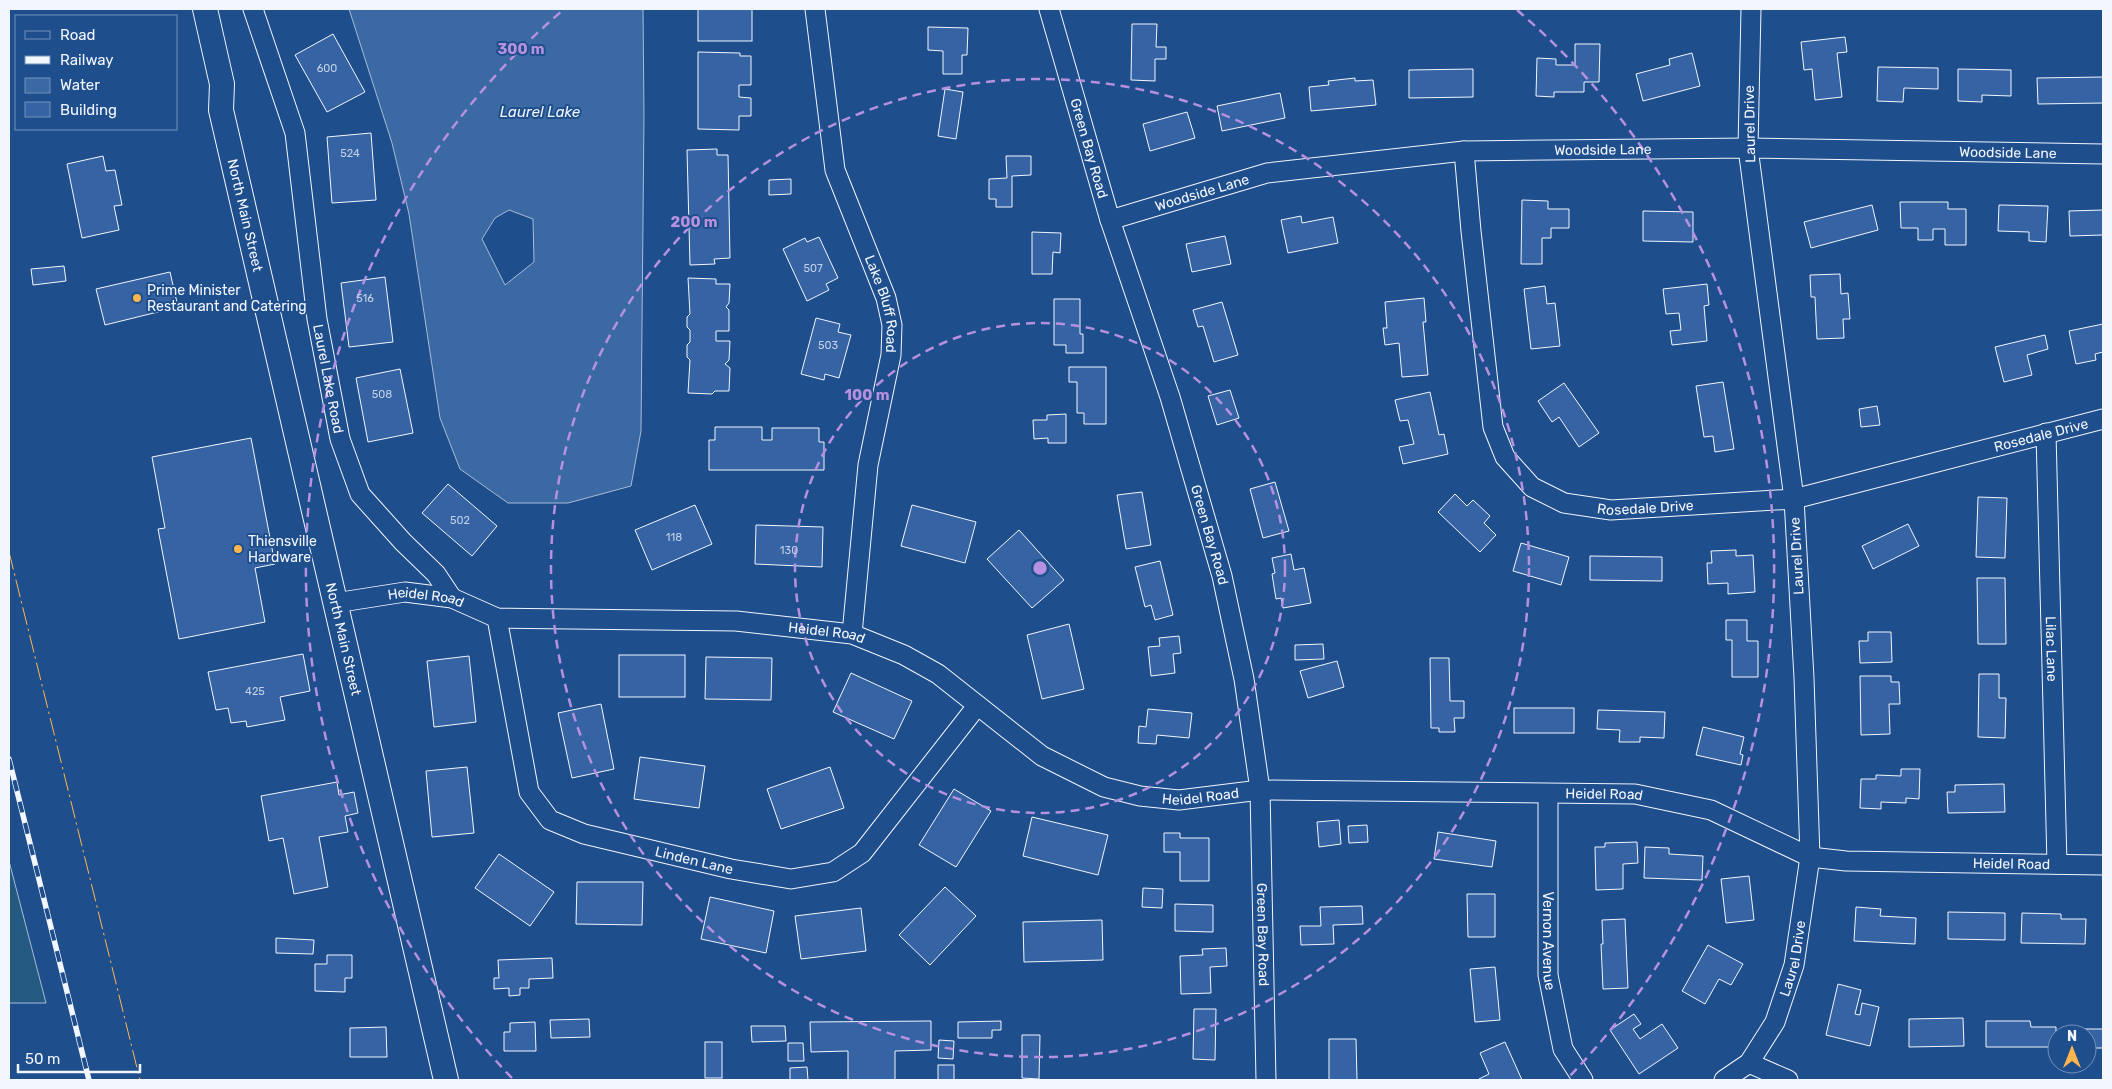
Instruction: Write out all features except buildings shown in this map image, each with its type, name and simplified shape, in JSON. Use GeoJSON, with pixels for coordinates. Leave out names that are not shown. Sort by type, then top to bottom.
{"type":"FeatureCollection","features":[{"type":"Feature","properties":{"kind":"main road","name":"North Main Street"},"geometry":{"type":"LineString","coordinates":[[188,9],[207,91],[221,110]]}},
{"type":"Feature","properties":{"kind":"main road","name":"North Main Street"},"geometry":{"type":"LineString","coordinates":[[204,9],[222,84],[221,110],[446,1080]]}},
{"type":"Feature","properties":{"kind":"street","name":"Laurel Lake Road"},"geometry":{"type":"LineString","coordinates":[[252,9],[295,133],[317,319],[340,439],[360,494],[436,574],[452,598]]}},
{"type":"Feature","properties":{"kind":"street","name":"Lake Bluff Road"},"geometry":{"type":"LineString","coordinates":[[815,9],[835,170],[886,298],[892,325],[891,355],[868,466],[852,634]]}},
{"type":"Feature","properties":{"kind":"street","name":"Green Bay Road"},"geometry":{"type":"LineString","coordinates":[[1048,9],[1110,220],[1170,397],[1222,576],[1244,679],[1260,790],[1266,1080]]}},
{"type":"Feature","properties":{"kind":"street","name":"Laurel Drive"},"geometry":{"type":"LineString","coordinates":[[1724,1080],[1749,1064],[1774,1022],[1794,965],[1810,857],[1804,678],[1794,500],[1748,148],[1751,9]]}},
{"type":"Feature","properties":{"kind":"street","name":"Woodside Lane"},"geometry":{"type":"LineString","coordinates":[[1110,220],[1267,173],[1464,151],[1748,148],[2103,154]]}},
{"type":"Feature","properties":{"kind":"street","name":"Rosedale Drive"},"geometry":{"type":"LineString","coordinates":[[1464,151],[1470,231],[1493,428],[1504,456],[1532,487],[1564,503],[1611,510],[1794,500],[2103,419]]}},
{"type":"Feature","properties":{"kind":"street","name":"Lilac Lane"},"geometry":{"type":"LineString","coordinates":[[2046,433],[2057,864]]}},
{"type":"Feature","properties":{"kind":"street","name":"Heidel Road"},"geometry":{"type":"LineString","coordinates":[[336,603],[405,592],[452,598],[497,618],[736,621],[852,634],[904,655],[938,674],[1042,756],[1104,787],[1140,796],[1179,800],[1260,790],[1548,795],[1636,794],[1711,810],[1810,857],[1846,861],[2103,866]]}},
{"type":"Feature","properties":{"kind":"street","name":"Linden Lane"},"geometry":{"type":"LineString","coordinates":[[497,618],[529,792],[550,820],[584,834],[731,869],[791,879],[833,872],[862,853],[977,706]]}},
{"type":"Feature","properties":{"kind":"street","name":"Vernon Avenue"},"geometry":{"type":"LineString","coordinates":[[1548,795],[1548,975],[1563,1049],[1583,1080]]}},
{"type":"Feature","properties":{"kind":"street"},"geometry":{"type":"LineString","coordinates":[[1749,1064],[1788,1080]]}},
{"type":"Feature","properties":{"kind":"shaded area"},"geometry":{"type":"Polygon","coordinates":[[[9,861],[46,1003],[9,1003],[9,861]]]}},
{"type":"Feature","properties":{"kind":"water","name":"Laurel Lake"},"geometry":{"type":"Polygon","coordinates":[[[349,9],[643,9],[644,115],[641,431],[631,486],[568,503],[508,503],[460,469],[440,418],[409,214],[392,143],[349,9]],[[509,210],[495,218],[482,239],[505,285],[534,262],[533,219],[509,210]]]}},
{"type":"Feature","properties":{"kind":"railway"},"geometry":{"type":"LineString","coordinates":[[9,759],[89,1080]]}},
{"type":"Feature","properties":{"kind":"power"},"geometry":{"type":"LineString","coordinates":[[9,552],[140,1080]]}},
{"type":"Feature","properties":{"kind":"place","name":"Prime Minister Restaurant and Catering"},"geometry":{"type":"Point","coordinates":[137,298]}},
{"type":"Feature","properties":{"kind":"place","name":"Thiensville Hardware"},"geometry":{"type":"Point","coordinates":[238,549]}}]}
